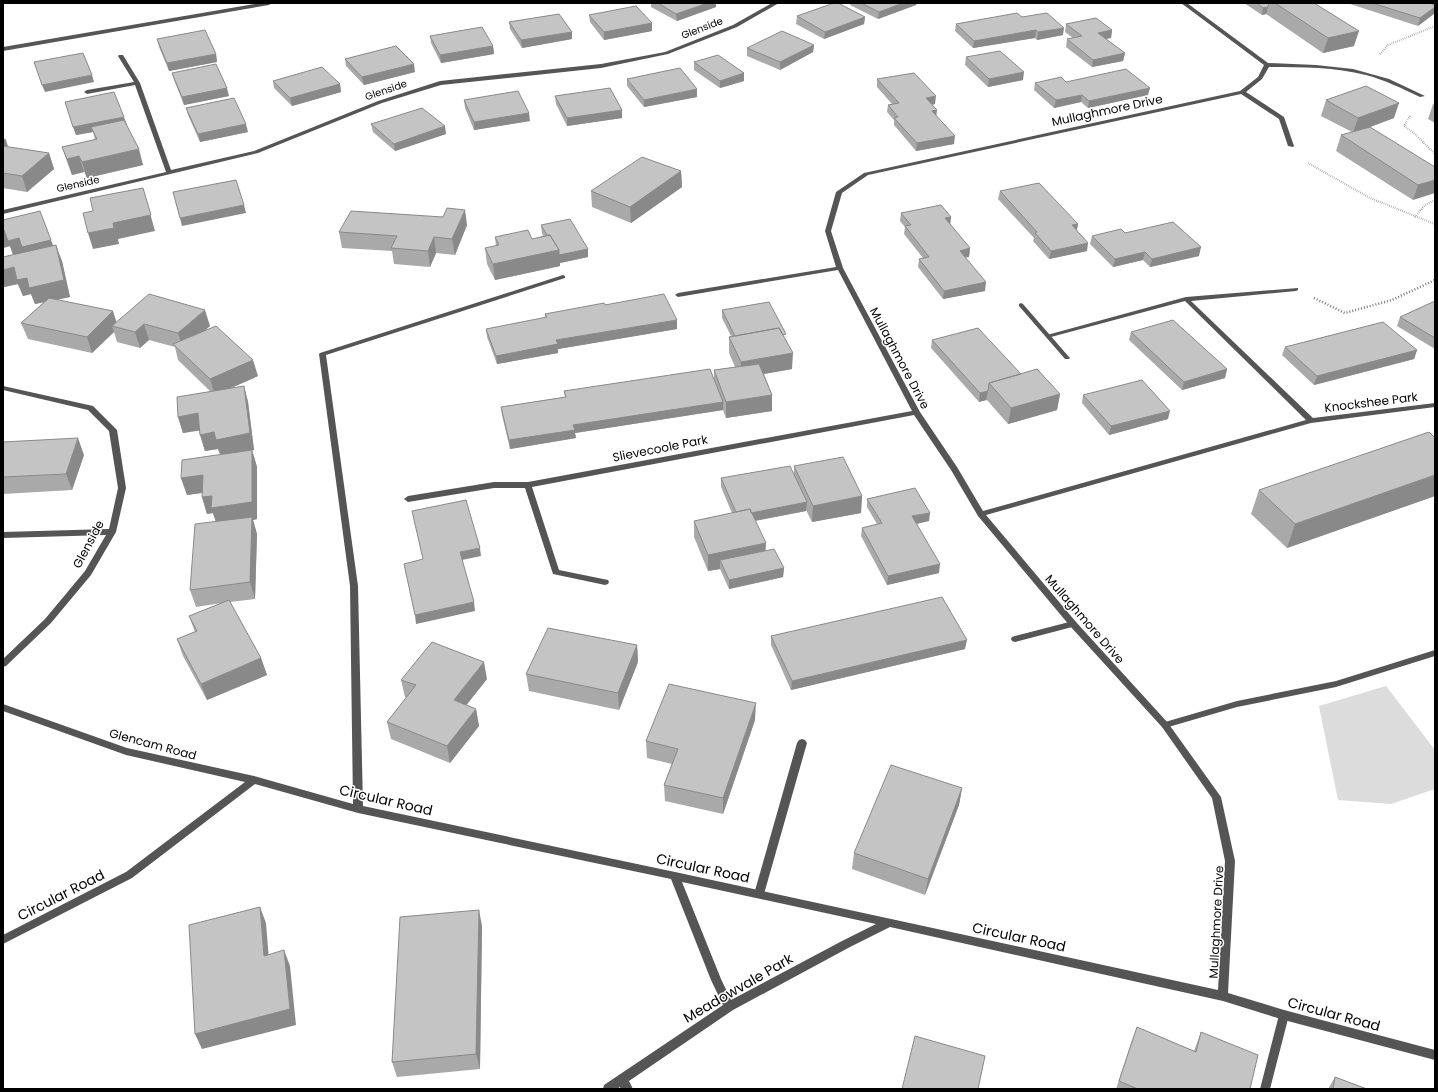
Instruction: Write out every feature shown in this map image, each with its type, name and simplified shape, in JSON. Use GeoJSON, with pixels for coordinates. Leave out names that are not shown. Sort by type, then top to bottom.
{"type":"FeatureCollection","features":[{"type":"Feature","properties":{"kind":"street"},"geometry":{"type":"LineString","coordinates":[[3,49],[269,3]]}},
{"type":"Feature","properties":{"kind":"street","name":"Glenside"},"geometry":{"type":"LineString","coordinates":[[3,212],[256,152],[380,102],[440,83],[601,66],[666,53],[735,26],[776,3]]}},
{"type":"Feature","properties":{"kind":"street"},"geometry":{"type":"LineString","coordinates":[[1184,3],[1266,64],[1312,66],[1364,73],[1387,80],[1422,96]]}},
{"type":"Feature","properties":{"kind":"street"},"geometry":{"type":"LineString","coordinates":[[122,56],[137,82],[169,172]]}},
{"type":"Feature","properties":{"kind":"street","name":"Mullaghmore Drive"},"geometry":{"type":"LineString","coordinates":[[1223,996],[1230,861],[1216,797],[1165,725],[1073,624],[982,514],[916,412],[840,268],[828,231],[839,192],[866,174],[1242,92],[1260,78],[1266,64]]}},
{"type":"Feature","properties":{"kind":"street"},"geometry":{"type":"LineString","coordinates":[[87,92],[137,82]]}},
{"type":"Feature","properties":{"kind":"street"},"geometry":{"type":"LineString","coordinates":[[1242,92],[1282,118],[1290,146]]}},
{"type":"Feature","properties":{"kind":"street"},"geometry":{"type":"LineString","coordinates":[[678,295],[840,268]]}},
{"type":"Feature","properties":{"kind":"street"},"geometry":{"type":"LineString","coordinates":[[358,810],[354,586],[322,354],[563,277]]}},
{"type":"Feature","properties":{"kind":"street"},"geometry":{"type":"LineString","coordinates":[[1049,336],[1186,299],[1296,290]]}},
{"type":"Feature","properties":{"kind":"street"},"geometry":{"type":"LineString","coordinates":[[1186,299],[1311,421]]}},
{"type":"Feature","properties":{"kind":"street"},"geometry":{"type":"LineString","coordinates":[[1021,304],[1067,358]]}},
{"type":"Feature","properties":{"kind":"street","name":"Glenside"},"geometry":{"type":"LineString","coordinates":[[3,388],[90,408],[113,430],[122,488],[112,532],[88,573],[48,622],[3,664]]}},
{"type":"Feature","properties":{"kind":"street","name":"Knockshee Park"},"geometry":{"type":"LineString","coordinates":[[982,514],[1311,421],[1435,405]]}},
{"type":"Feature","properties":{"kind":"street","name":"Slievecoole Park"},"geometry":{"type":"LineString","coordinates":[[408,499],[494,485],[528,485],[916,412]]}},
{"type":"Feature","properties":{"kind":"street"},"geometry":{"type":"LineString","coordinates":[[528,485],[556,572],[605,582]]}},
{"type":"Feature","properties":{"kind":"street"},"geometry":{"type":"LineString","coordinates":[[3,536],[112,532]]}},
{"type":"Feature","properties":{"kind":"street"},"geometry":{"type":"LineString","coordinates":[[1015,639],[1073,624]]}},
{"type":"Feature","properties":{"kind":"street"},"geometry":{"type":"LineString","coordinates":[[1165,725],[1237,704],[1336,684],[1435,653]]}},
{"type":"Feature","properties":{"kind":"street","name":"Glencam Road"},"geometry":{"type":"LineString","coordinates":[[3,707],[126,751],[254,780]]}},
{"type":"Feature","properties":{"kind":"street"},"geometry":{"type":"LineString","coordinates":[[759,894],[802,743]]}},
{"type":"Feature","properties":{"kind":"street","name":"Circular Road"},"geometry":{"type":"LineString","coordinates":[[3,940],[129,876],[254,780],[358,810],[759,894],[1223,996],[1284,1015],[1435,1055]]}},
{"type":"Feature","properties":{"kind":"street"},"geometry":{"type":"LineString","coordinates":[[675,876],[716,980],[729,1007]]}},
{"type":"Feature","properties":{"kind":"street","name":"Meadowvale Park"},"geometry":{"type":"LineString","coordinates":[[608,1089],[729,1007],[846,944],[889,923]]}},
{"type":"Feature","properties":{"kind":"street"},"geometry":{"type":"LineString","coordinates":[[1265,1089],[1284,1015]]}},
{"type":"Feature","properties":{"kind":"street"},"geometry":{"type":"LineString","coordinates":[[621,1080],[628,1089]]}},
{"type":"Feature","properties":{"kind":"path"},"geometry":{"type":"LineString","coordinates":[[1364,73],[1388,45],[1435,26]]}},
{"type":"Feature","properties":{"kind":"path"},"geometry":{"type":"LineString","coordinates":[[1422,96],[1404,126],[1414,133],[1435,154]]}},
{"type":"Feature","properties":{"kind":"path"},"geometry":{"type":"LineString","coordinates":[[1290,146],[1308,163],[1338,183],[1380,204],[1435,224]]}},
{"type":"Feature","properties":{"kind":"path"},"geometry":{"type":"LineString","coordinates":[[1416,217],[1425,205],[1435,200]]}},
{"type":"Feature","properties":{"kind":"path"},"geometry":{"type":"LineString","coordinates":[[1296,290],[1345,313],[1392,300],[1435,280]]}},
{"type":"Feature","properties":{"kind":"shaded area"},"geometry":{"type":"Polygon","coordinates":[[[1386,686],[1435,750],[1435,789],[1391,804],[1338,800],[1319,706],[1386,686]]]}},
{"type":"Feature","properties":{"kind":"building"},"geometry":{"type":"Polygon","coordinates":[[[658,3],[708,3],[676,14],[658,3]]]}},
{"type":"Feature","properties":{"kind":"building"},"geometry":{"type":"Polygon","coordinates":[[[834,3],[838,3],[865,17],[825,32],[797,16],[834,3]]]}},
{"type":"Feature","properties":{"kind":"building"},"geometry":{"type":"Polygon","coordinates":[[[861,3],[903,3],[879,12],[861,3]]]}},
{"type":"Feature","properties":{"kind":"building"},"geometry":{"type":"Polygon","coordinates":[[[1257,3],[1269,3],[1268,7],[1263,8],[1257,3]]]}},
{"type":"Feature","properties":{"kind":"building"},"geometry":{"type":"Polygon","coordinates":[[[1275,3],[1314,3],[1359,31],[1328,38],[1275,3]]]}},
{"type":"Feature","properties":{"kind":"building"},"geometry":{"type":"Polygon","coordinates":[[[1372,3],[1429,3],[1435,5],[1435,7],[1420,18],[1372,3]]]}},
{"type":"Feature","properties":{"kind":"building"},"geometry":{"type":"Polygon","coordinates":[[[636,6],[652,23],[604,32],[589,15],[636,6]]]}},
{"type":"Feature","properties":{"kind":"building"},"geometry":{"type":"Polygon","coordinates":[[[1017,13],[1022,17],[1047,13],[1064,28],[1038,32],[1036,30],[974,41],[956,24],[1017,13]]]}},
{"type":"Feature","properties":{"kind":"building"},"geometry":{"type":"Polygon","coordinates":[[[559,14],[572,32],[521,40],[509,22],[559,14]]]}},
{"type":"Feature","properties":{"kind":"building"},"geometry":{"type":"Polygon","coordinates":[[[1096,18],[1112,30],[1098,33],[1125,53],[1093,60],[1067,39],[1082,36],[1066,24],[1096,18]]]}},
{"type":"Feature","properties":{"kind":"building"},"geometry":{"type":"Polygon","coordinates":[[[482,27],[493,46],[440,55],[430,36],[482,27]]]}},
{"type":"Feature","properties":{"kind":"building"},"geometry":{"type":"Polygon","coordinates":[[[205,30],[216,54],[167,63],[157,39],[205,30]]]}},
{"type":"Feature","properties":{"kind":"building"},"geometry":{"type":"Polygon","coordinates":[[[782,31],[814,45],[780,62],[747,48],[782,31]]]}},
{"type":"Feature","properties":{"kind":"building"},"geometry":{"type":"Polygon","coordinates":[[[396,46],[414,64],[362,77],[345,59],[396,46]]]}},
{"type":"Feature","properties":{"kind":"building"},"geometry":{"type":"Polygon","coordinates":[[[1000,51],[1024,72],[989,79],[966,57],[1000,51]]]}},
{"type":"Feature","properties":{"kind":"building"},"geometry":{"type":"Polygon","coordinates":[[[83,53],[92,75],[42,85],[34,62],[83,53]]]}},
{"type":"Feature","properties":{"kind":"building"},"geometry":{"type":"Polygon","coordinates":[[[718,55],[744,73],[720,81],[694,62],[718,55]]]}},
{"type":"Feature","properties":{"kind":"building"},"geometry":{"type":"Polygon","coordinates":[[[216,64],[227,88],[182,97],[172,73],[216,64]]]}},
{"type":"Feature","properties":{"kind":"building"},"geometry":{"type":"Polygon","coordinates":[[[322,67],[340,84],[290,98],[273,81],[322,67]]]}},
{"type":"Feature","properties":{"kind":"building"},"geometry":{"type":"Polygon","coordinates":[[[680,68],[697,89],[644,100],[627,79],[680,68]]]}},
{"type":"Feature","properties":{"kind":"building"},"geometry":{"type":"Polygon","coordinates":[[[1126,69],[1150,88],[1089,101],[1082,95],[1056,100],[1035,83],[1061,77],[1066,82],[1126,69]]]}},
{"type":"Feature","properties":{"kind":"building"},"geometry":{"type":"Polygon","coordinates":[[[914,73],[936,96],[926,98],[937,110],[932,111],[955,136],[917,143],[894,118],[898,117],[888,105],[899,103],[877,79],[914,73]]]}},
{"type":"Feature","properties":{"kind":"building"},"geometry":{"type":"Polygon","coordinates":[[[1366,86],[1399,103],[1358,118],[1326,100],[1366,86]]]}},
{"type":"Feature","properties":{"kind":"building"},"geometry":{"type":"Polygon","coordinates":[[[610,88],[622,110],[567,118],[555,96],[610,88]]]}},
{"type":"Feature","properties":{"kind":"building"},"geometry":{"type":"Polygon","coordinates":[[[518,91],[529,113],[474,122],[464,100],[518,91]]]}},
{"type":"Feature","properties":{"kind":"building"},"geometry":{"type":"Polygon","coordinates":[[[114,92],[124,117],[73,127],[65,102],[114,92]]]}},
{"type":"Feature","properties":{"kind":"building"},"geometry":{"type":"Polygon","coordinates":[[[234,98],[246,124],[198,134],[186,108],[234,98]]]}},
{"type":"Feature","properties":{"kind":"building"},"geometry":{"type":"Polygon","coordinates":[[[422,108],[445,126],[394,144],[371,124],[422,108]]]}},
{"type":"Feature","properties":{"kind":"building"},"geometry":{"type":"Polygon","coordinates":[[[124,120],[139,149],[82,162],[79,156],[67,159],[62,147],[97,139],[91,127],[124,120]]]}},
{"type":"Feature","properties":{"kind":"building"},"geometry":{"type":"Polygon","coordinates":[[[1370,127],[1435,167],[1435,180],[1418,185],[1341,135],[1370,127]]]}},
{"type":"Feature","properties":{"kind":"building"},"geometry":{"type":"Polygon","coordinates":[[[3,146],[49,153],[22,176],[3,173],[3,146]]]}},
{"type":"Feature","properties":{"kind":"building"},"geometry":{"type":"Polygon","coordinates":[[[642,157],[681,171],[630,207],[591,191],[642,157]]]}},
{"type":"Feature","properties":{"kind":"building"},"geometry":{"type":"Polygon","coordinates":[[[236,180],[244,205],[180,218],[173,192],[236,180]]]}},
{"type":"Feature","properties":{"kind":"building"},"geometry":{"type":"Polygon","coordinates":[[[1039,183],[1078,224],[1072,225],[1088,243],[1051,251],[1035,233],[1037,232],[1000,191],[1039,183]]]}},
{"type":"Feature","properties":{"kind":"building"},"geometry":{"type":"Polygon","coordinates":[[[143,188],[151,215],[113,223],[114,228],[88,233],[83,213],[93,211],[90,198],[143,188]]]}},
{"type":"Feature","properties":{"kind":"building"},"geometry":{"type":"Polygon","coordinates":[[[941,205],[951,217],[945,218],[970,248],[960,251],[986,282],[944,291],[919,259],[929,257],[905,226],[911,225],[901,213],[941,205]]]}},
{"type":"Feature","properties":{"kind":"building"},"geometry":{"type":"Polygon","coordinates":[[[447,208],[465,210],[452,239],[434,237],[428,251],[391,248],[397,236],[339,232],[351,211],[443,217],[447,208]]]}},
{"type":"Feature","properties":{"kind":"building"},"geometry":{"type":"Polygon","coordinates":[[[40,211],[51,240],[22,247],[19,238],[8,241],[3,230],[3,220],[40,211]]]}},
{"type":"Feature","properties":{"kind":"building"},"geometry":{"type":"Polygon","coordinates":[[[570,219],[588,249],[559,255],[559,250],[550,235],[547,235],[541,225],[570,219]]]}},
{"type":"Feature","properties":{"kind":"building"},"geometry":{"type":"Polygon","coordinates":[[[1173,222],[1201,247],[1152,259],[1145,252],[1115,259],[1092,236],[1121,229],[1125,233],[1173,222]]]}},
{"type":"Feature","properties":{"kind":"building"},"geometry":{"type":"Polygon","coordinates":[[[528,230],[532,239],[550,235],[559,250],[493,264],[485,248],[499,245],[495,237],[528,230]]]}},
{"type":"Feature","properties":{"kind":"building"},"geometry":{"type":"Polygon","coordinates":[[[56,245],[64,280],[29,288],[27,278],[17,280],[14,267],[3,270],[3,257],[56,245]]]}},
{"type":"Feature","properties":{"kind":"building"},"geometry":{"type":"Polygon","coordinates":[[[149,294],[205,310],[178,333],[144,324],[135,332],[112,326],[149,294]]]}},
{"type":"Feature","properties":{"kind":"building"},"geometry":{"type":"Polygon","coordinates":[[[664,294],[677,320],[556,340],[558,344],[496,356],[486,329],[547,317],[545,314],[664,294]]]}},
{"type":"Feature","properties":{"kind":"building"},"geometry":{"type":"Polygon","coordinates":[[[49,298],[113,311],[87,337],[21,323],[49,298]]]}},
{"type":"Feature","properties":{"kind":"building"},"geometry":{"type":"Polygon","coordinates":[[[1435,301],[1435,338],[1400,317],[1435,301]]]}},
{"type":"Feature","properties":{"kind":"building"},"geometry":{"type":"Polygon","coordinates":[[[769,302],[786,334],[783,335],[779,328],[735,336],[722,310],[769,302]]]}},
{"type":"Feature","properties":{"kind":"building"},"geometry":{"type":"Polygon","coordinates":[[[1173,320],[1227,369],[1184,382],[1131,332],[1173,320]]]}},
{"type":"Feature","properties":{"kind":"building"},"geometry":{"type":"Polygon","coordinates":[[[1383,322],[1417,350],[1317,376],[1285,347],[1383,322]]]}},
{"type":"Feature","properties":{"kind":"building"},"geometry":{"type":"Polygon","coordinates":[[[216,326],[253,360],[210,379],[173,344],[216,326]]]}},
{"type":"Feature","properties":{"kind":"building"},"geometry":{"type":"Polygon","coordinates":[[[779,328],[793,353],[741,362],[729,337],[779,328]]]}},
{"type":"Feature","properties":{"kind":"building"},"geometry":{"type":"Polygon","coordinates":[[[978,328],[1021,374],[989,383],[988,391],[980,393],[932,340],[978,328]]]}},
{"type":"Feature","properties":{"kind":"building"},"geometry":{"type":"Polygon","coordinates":[[[759,364],[772,395],[726,402],[714,370],[759,364]]]}},
{"type":"Feature","properties":{"kind":"building"},"geometry":{"type":"Polygon","coordinates":[[[710,369],[723,402],[573,425],[575,430],[509,440],[501,407],[566,397],[564,391],[710,369]]]}},
{"type":"Feature","properties":{"kind":"building"},"geometry":{"type":"Polygon","coordinates":[[[1037,369],[1060,394],[1011,408],[989,383],[1037,369]]]}},
{"type":"Feature","properties":{"kind":"building"},"geometry":{"type":"Polygon","coordinates":[[[1142,380],[1170,411],[1111,426],[1083,395],[1142,380]]]}},
{"type":"Feature","properties":{"kind":"building"},"geometry":{"type":"Polygon","coordinates":[[[244,386],[250,433],[216,440],[214,432],[200,435],[198,413],[178,417],[177,397],[244,386]]]}},
{"type":"Feature","properties":{"kind":"building"},"geometry":{"type":"Polygon","coordinates":[[[1429,432],[1435,438],[1435,475],[1295,524],[1259,490],[1429,432]]]}},
{"type":"Feature","properties":{"kind":"building"},"geometry":{"type":"Polygon","coordinates":[[[78,438],[66,474],[3,477],[3,442],[78,438]]]}},
{"type":"Feature","properties":{"kind":"building"},"geometry":{"type":"Polygon","coordinates":[[[252,450],[252,502],[211,508],[212,496],[202,497],[203,475],[181,478],[182,460],[252,450]]]}},
{"type":"Feature","properties":{"kind":"building"},"geometry":{"type":"Polygon","coordinates":[[[843,457],[862,496],[813,506],[794,466],[843,457]]]}},
{"type":"Feature","properties":{"kind":"building"},"geometry":{"type":"Polygon","coordinates":[[[790,466],[807,502],[751,513],[750,509],[736,512],[721,478],[790,466]]]}},
{"type":"Feature","properties":{"kind":"building"},"geometry":{"type":"Polygon","coordinates":[[[915,488],[930,513],[912,516],[940,564],[888,576],[862,528],[882,523],[867,499],[915,488]]]}},
{"type":"Feature","properties":{"kind":"building"},"geometry":{"type":"Polygon","coordinates":[[[466,500],[480,548],[460,552],[474,602],[415,615],[404,564],[423,559],[412,511],[466,500]]]}},
{"type":"Feature","properties":{"kind":"building"},"geometry":{"type":"Polygon","coordinates":[[[750,509],[766,543],[708,555],[694,521],[750,509]]]}},
{"type":"Feature","properties":{"kind":"building"},"geometry":{"type":"Polygon","coordinates":[[[252,517],[250,582],[190,590],[195,524],[252,517]]]}},
{"type":"Feature","properties":{"kind":"building"},"geometry":{"type":"Polygon","coordinates":[[[774,549],[784,568],[729,580],[720,560],[774,549]]]}},
{"type":"Feature","properties":{"kind":"building"},"geometry":{"type":"Polygon","coordinates":[[[942,597],[967,640],[792,681],[771,636],[942,597]]]}},
{"type":"Feature","properties":{"kind":"building"},"geometry":{"type":"Polygon","coordinates":[[[229,600],[261,658],[201,684],[177,639],[197,631],[189,616],[229,600]]]}},
{"type":"Feature","properties":{"kind":"building"},"geometry":{"type":"Polygon","coordinates":[[[548,628],[637,645],[618,693],[526,674],[548,628]]]}},
{"type":"Feature","properties":{"kind":"building"},"geometry":{"type":"Polygon","coordinates":[[[432,642],[484,662],[454,700],[476,709],[447,746],[387,722],[416,685],[401,680],[432,642]]]}},
{"type":"Feature","properties":{"kind":"building"},"geometry":{"type":"Polygon","coordinates":[[[669,684],[756,703],[723,798],[664,785],[678,749],[646,741],[669,684]]]}},
{"type":"Feature","properties":{"kind":"building"},"geometry":{"type":"Polygon","coordinates":[[[891,765],[962,788],[928,879],[854,853],[891,765]]]}},
{"type":"Feature","properties":{"kind":"building"},"geometry":{"type":"Polygon","coordinates":[[[260,907],[264,956],[284,950],[290,1009],[195,1034],[189,925],[260,907]]]}},
{"type":"Feature","properties":{"kind":"building"},"geometry":{"type":"Polygon","coordinates":[[[479,910],[476,1054],[392,1062],[400,917],[479,910]]]}},
{"type":"Feature","properties":{"kind":"building"},"geometry":{"type":"Polygon","coordinates":[[[1137,1027],[1196,1052],[1201,1032],[1258,1055],[1250,1089],[1138,1089],[1119,1081],[1137,1027]]]}},
{"type":"Feature","properties":{"kind":"building"},"geometry":{"type":"Polygon","coordinates":[[[915,1036],[985,1056],[978,1089],[902,1089],[915,1036]]]}},
{"type":"Feature","properties":{"kind":"building"},"geometry":{"type":"Polygon","coordinates":[[[1335,1077],[1367,1089],[1333,1089],[1335,1077]]]}}]}
